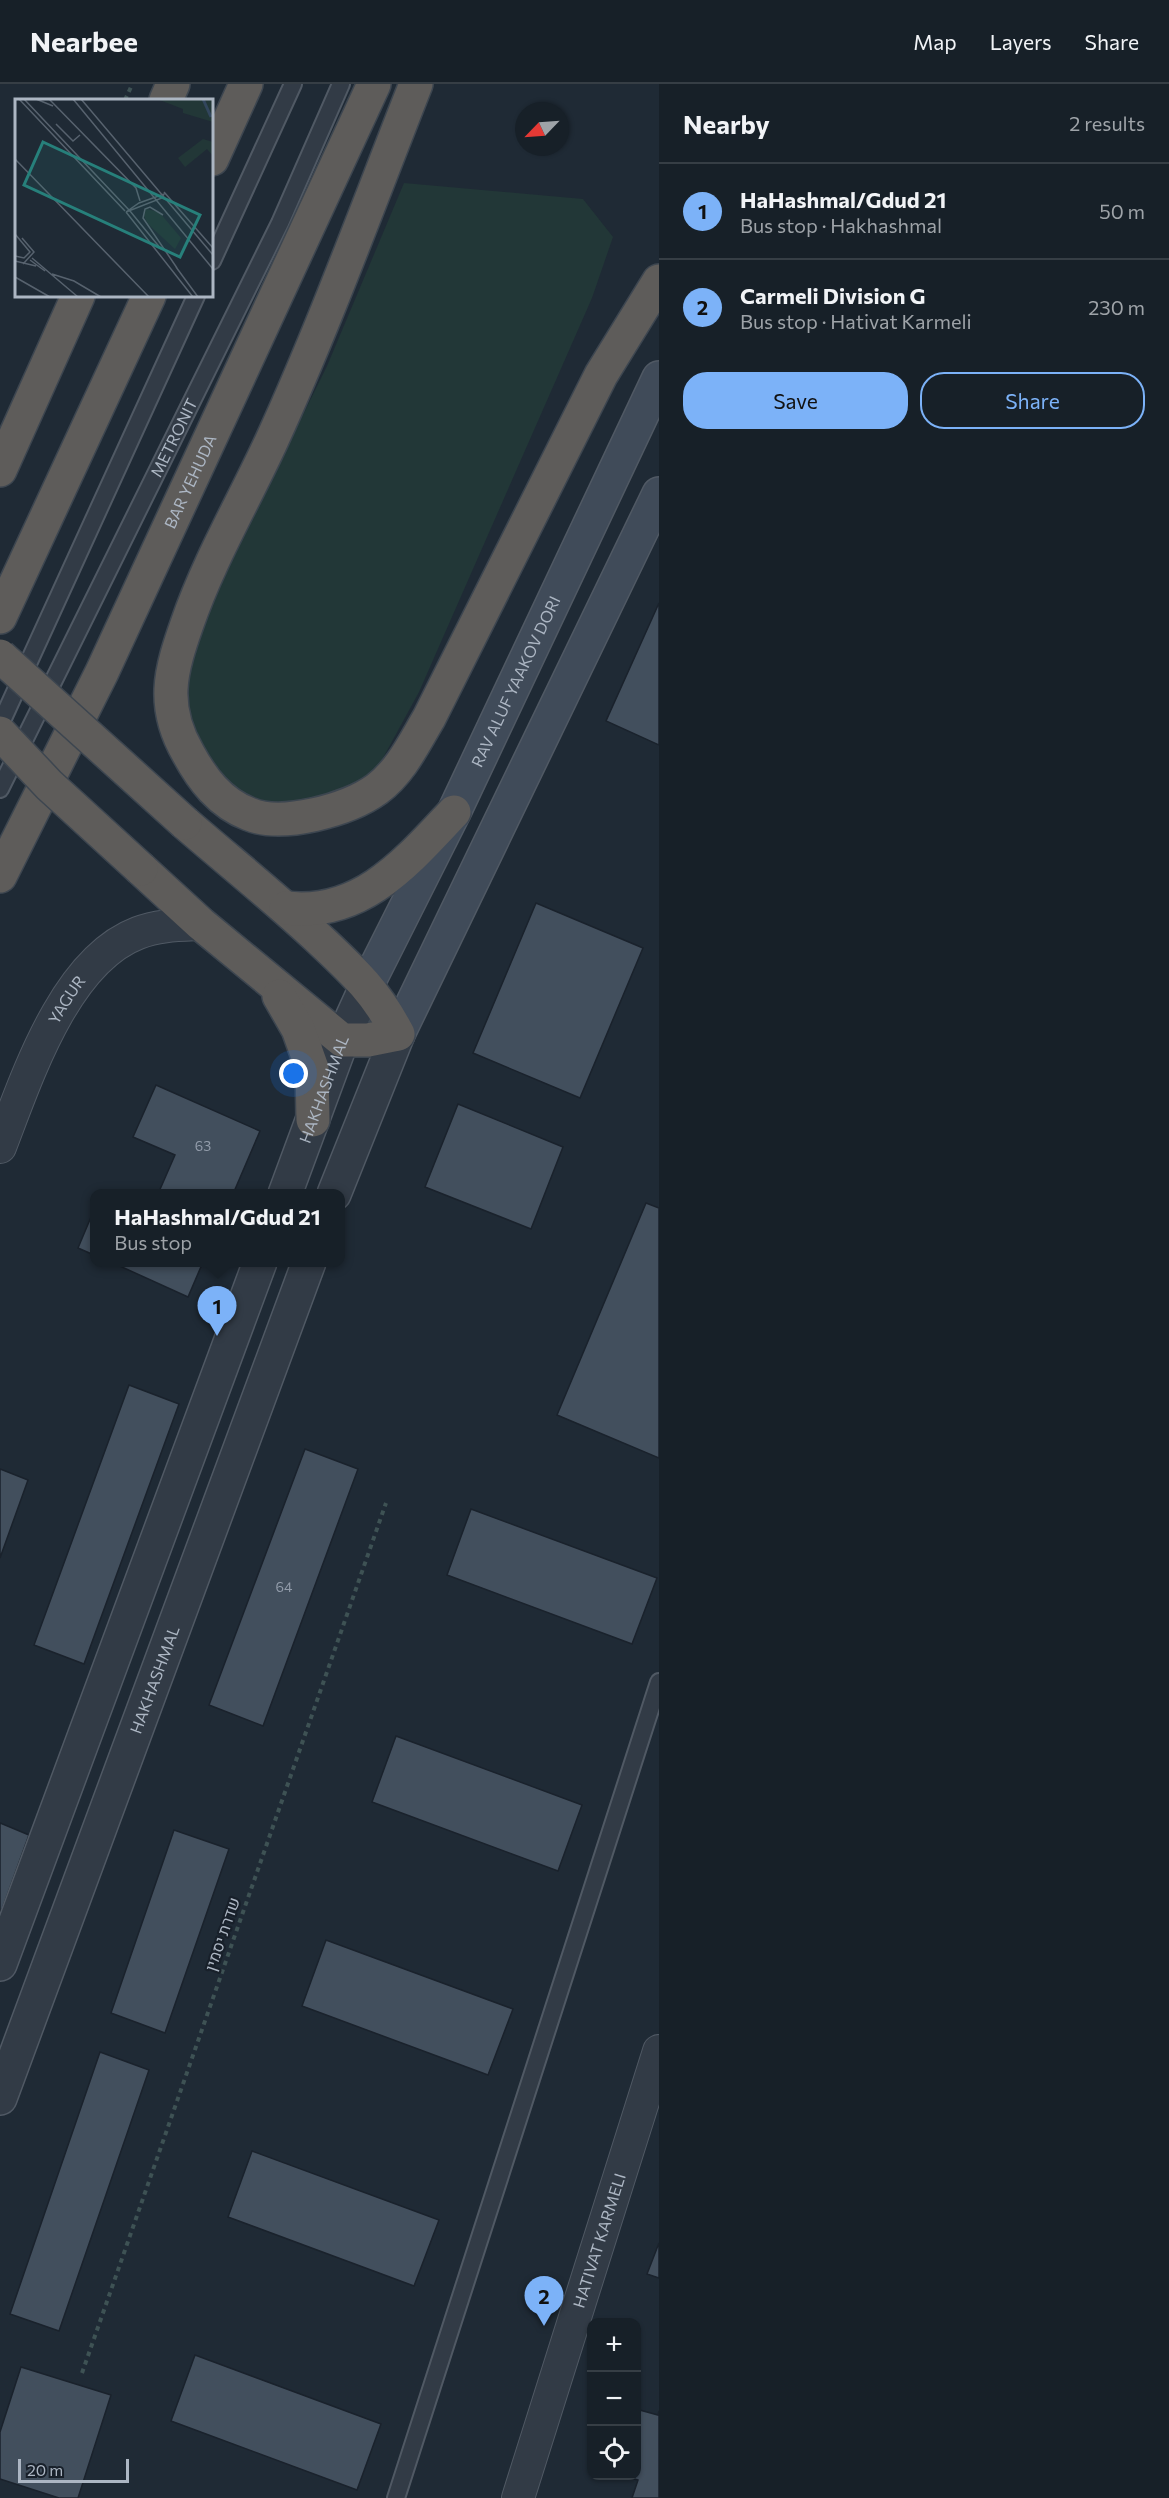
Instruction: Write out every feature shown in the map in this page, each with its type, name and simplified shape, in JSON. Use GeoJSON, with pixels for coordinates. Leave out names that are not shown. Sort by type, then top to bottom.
{"type":"FeatureCollection","features":[{"type":"Feature","properties":{"kind":"highway"},"geometry":{"type":"LineString","coordinates":[[166,99],[173,84]]}},
{"type":"Feature","properties":{"kind":"highway"},"geometry":{"type":"LineString","coordinates":[[213,157],[246,84]]}},
{"type":"Feature","properties":{"kind":"highway","name":"BAR YEHUDA"},"geometry":{"type":"LineString","coordinates":[[0,876],[102,672],[374,84]]}},
{"type":"Feature","properties":{"kind":"highway"},"geometry":{"type":"LineString","coordinates":[[416,84],[321,326],[272,440],[196,598],[178,649],[171,689],[178,736],[210,787],[228,804],[251,816],[308,817],[341,808],[377,789],[400,767],[429,718],[601,375],[659,281]]}},
{"type":"Feature","properties":{"kind":"highway"},"geometry":{"type":"LineString","coordinates":[[0,470],[78,297]]}},
{"type":"Feature","properties":{"kind":"highway"},"geometry":{"type":"LineString","coordinates":[[0,618],[148,297]]}},
{"type":"Feature","properties":{"kind":"highway"},"geometry":{"type":"LineString","coordinates":[[0,656],[185,823],[286,908],[367,985],[385,1009],[398,1034],[368,1040],[342,1040],[201,924],[49,785],[0,733]]}},
{"type":"Feature","properties":{"kind":"highway"},"geometry":{"type":"LineString","coordinates":[[286,908],[318,909],[366,892],[389,877],[410,859],[453,812]]}},
{"type":"Feature","properties":{"kind":"highway"},"geometry":{"type":"LineString","coordinates":[[273,984],[298,1029],[312,1068],[313,1120]]}},
{"type":"Feature","properties":{"kind":"main road","name":"RAV ALUF YAAKOV DORI"},"geometry":{"type":"LineString","coordinates":[[367,985],[453,812],[659,378]]}},
{"type":"Feature","properties":{"kind":"main road"},"geometry":{"type":"LineString","coordinates":[[398,1034],[659,494]]}},
{"type":"Feature","properties":{"kind":"street","name":"YAGUR"},"geometry":{"type":"LineString","coordinates":[[0,1148],[37,1054],[77,983],[108,950],[138,933],[170,926],[201,924]]}},
{"type":"Feature","properties":{"kind":"street","name":"HAKHASHMAL"},"geometry":{"type":"LineString","coordinates":[[287,1189],[342,1040],[367,985]]}},
{"type":"Feature","properties":{"kind":"street"},"geometry":{"type":"LineString","coordinates":[[336,1189],[398,1034]]}},
{"type":"Feature","properties":{"kind":"street"},"geometry":{"type":"LineString","coordinates":[[0,1964],[259,1267]]}},
{"type":"Feature","properties":{"kind":"street","name":"HAKHASHMAL"},"geometry":{"type":"LineString","coordinates":[[0,2098],[308,1267]]}},
{"type":"Feature","properties":{"kind":"street","name":"HATIVAT KARMELI"},"geometry":{"type":"LineString","coordinates":[[518,2498],[659,2051]]}},
{"type":"Feature","properties":{"kind":"lane"},"geometry":{"type":"LineString","coordinates":[[213,259],[293,84]]}},
{"type":"Feature","properties":{"kind":"lane","name":"METRONIT"},"geometry":{"type":"LineString","coordinates":[[0,789],[280,223],[341,84]]}},
{"type":"Feature","properties":{"kind":"lane"},"geometry":{"type":"LineString","coordinates":[[0,725],[196,297]]}},
{"type":"Feature","properties":{"kind":"lane"},"geometry":{"type":"LineString","coordinates":[[396,2498],[659,1682]]}},
{"type":"Feature","properties":{"kind":"path"},"geometry":{"type":"LineString","coordinates":[[125,99],[132,84]]}},
{"type":"Feature","properties":{"kind":"path","name":"שדרת יסמין"},"geometry":{"type":"LineString","coordinates":[[82,2373],[386,1503]]}},
{"type":"Feature","properties":{"kind":"green space"},"geometry":{"type":"Polygon","coordinates":[[[404,183],[583,199],[613,237],[592,298],[419,692],[377,769],[342,790],[291,808],[237,797],[203,760],[183,699],[190,659],[206,611],[327,366],[404,183]]]}},
{"type":"Feature","properties":{"kind":"building"},"geometry":{"type":"Polygon","coordinates":[[[659,603],[659,745],[606,721],[659,603]]]}},
{"type":"Feature","properties":{"kind":"building"},"geometry":{"type":"Polygon","coordinates":[[[536,903],[643,948],[580,1098],[473,1053],[536,903]]]}},
{"type":"Feature","properties":{"kind":"building"},"geometry":{"type":"Polygon","coordinates":[[[156,1085],[260,1131],[235,1189],[160,1189],[175,1155],[133,1137],[156,1085]]]}},
{"type":"Feature","properties":{"kind":"building"},"geometry":{"type":"Polygon","coordinates":[[[458,1104],[563,1147],[531,1229],[425,1187],[458,1104]]]}},
{"type":"Feature","properties":{"kind":"building"},"geometry":{"type":"Polygon","coordinates":[[[646,1203],[659,1208],[659,1458],[557,1415],[646,1203]]]}},
{"type":"Feature","properties":{"kind":"building"},"geometry":{"type":"Polygon","coordinates":[[[90,1220],[90,1253],[78,1248],[90,1220]]]}},
{"type":"Feature","properties":{"kind":"building"},"geometry":{"type":"Polygon","coordinates":[[[122,1267],[201,1267],[188,1297],[122,1267]]]}},
{"type":"Feature","properties":{"kind":"building"},"geometry":{"type":"Polygon","coordinates":[[[129,1385],[179,1404],[84,1664],[34,1645],[129,1385]]]}},
{"type":"Feature","properties":{"kind":"building"},"geometry":{"type":"Polygon","coordinates":[[[305,1449],[358,1469],[263,1726],[209,1705],[305,1449]]]}},
{"type":"Feature","properties":{"kind":"building"},"geometry":{"type":"Polygon","coordinates":[[[0,1469],[28,1480],[0,1558],[0,1469]]]}},
{"type":"Feature","properties":{"kind":"building"},"geometry":{"type":"Polygon","coordinates":[[[471,1509],[657,1578],[632,1644],[447,1575],[471,1509]]]}},
{"type":"Feature","properties":{"kind":"building"},"geometry":{"type":"Polygon","coordinates":[[[396,1736],[582,1805],[558,1871],[372,1802],[396,1736]]]}},
{"type":"Feature","properties":{"kind":"building"},"geometry":{"type":"Polygon","coordinates":[[[0,1823],[29,1835],[0,1915],[0,1823]]]}},
{"type":"Feature","properties":{"kind":"building"},"geometry":{"type":"Polygon","coordinates":[[[174,1830],[229,1849],[165,2033],[111,2013],[174,1830]]]}},
{"type":"Feature","properties":{"kind":"building"},"geometry":{"type":"Polygon","coordinates":[[[326,1940],[513,2009],[488,2075],[302,2006],[326,1940]]]}},
{"type":"Feature","properties":{"kind":"building"},"geometry":{"type":"Polygon","coordinates":[[[100,2052],[149,2070],[59,2331],[10,2314],[100,2052]]]}},
{"type":"Feature","properties":{"kind":"building"},"geometry":{"type":"Polygon","coordinates":[[[252,2151],[439,2220],[414,2286],[228,2217],[252,2151]]]}},
{"type":"Feature","properties":{"kind":"building"},"geometry":{"type":"Polygon","coordinates":[[[659,2243],[659,2278],[647,2274],[659,2243]]]}},
{"type":"Feature","properties":{"kind":"building"},"geometry":{"type":"Polygon","coordinates":[[[195,2355],[381,2424],[357,2490],[171,2421],[195,2355]]]}},
{"type":"Feature","properties":{"kind":"building"},"geometry":{"type":"Polygon","coordinates":[[[21,2367],[111,2395],[78,2498],[59,2498],[0,2479],[0,2432],[21,2367]]]}},
{"type":"Feature","properties":{"kind":"building"},"geometry":{"type":"Polygon","coordinates":[[[641,2410],[658,2415],[659,2411],[659,2498],[632,2498],[638,2480],[641,2480],[641,2410]]]}},
{"type":"Feature","properties":{"kind":"place","name":"HaHashmal/Gdud 21"},"geometry":{"type":"Point","coordinates":[217,1336]}},
{"type":"Feature","properties":{"kind":"place","name":"Carmeli Division G"},"geometry":{"type":"Point","coordinates":[544,2326]}}]}
